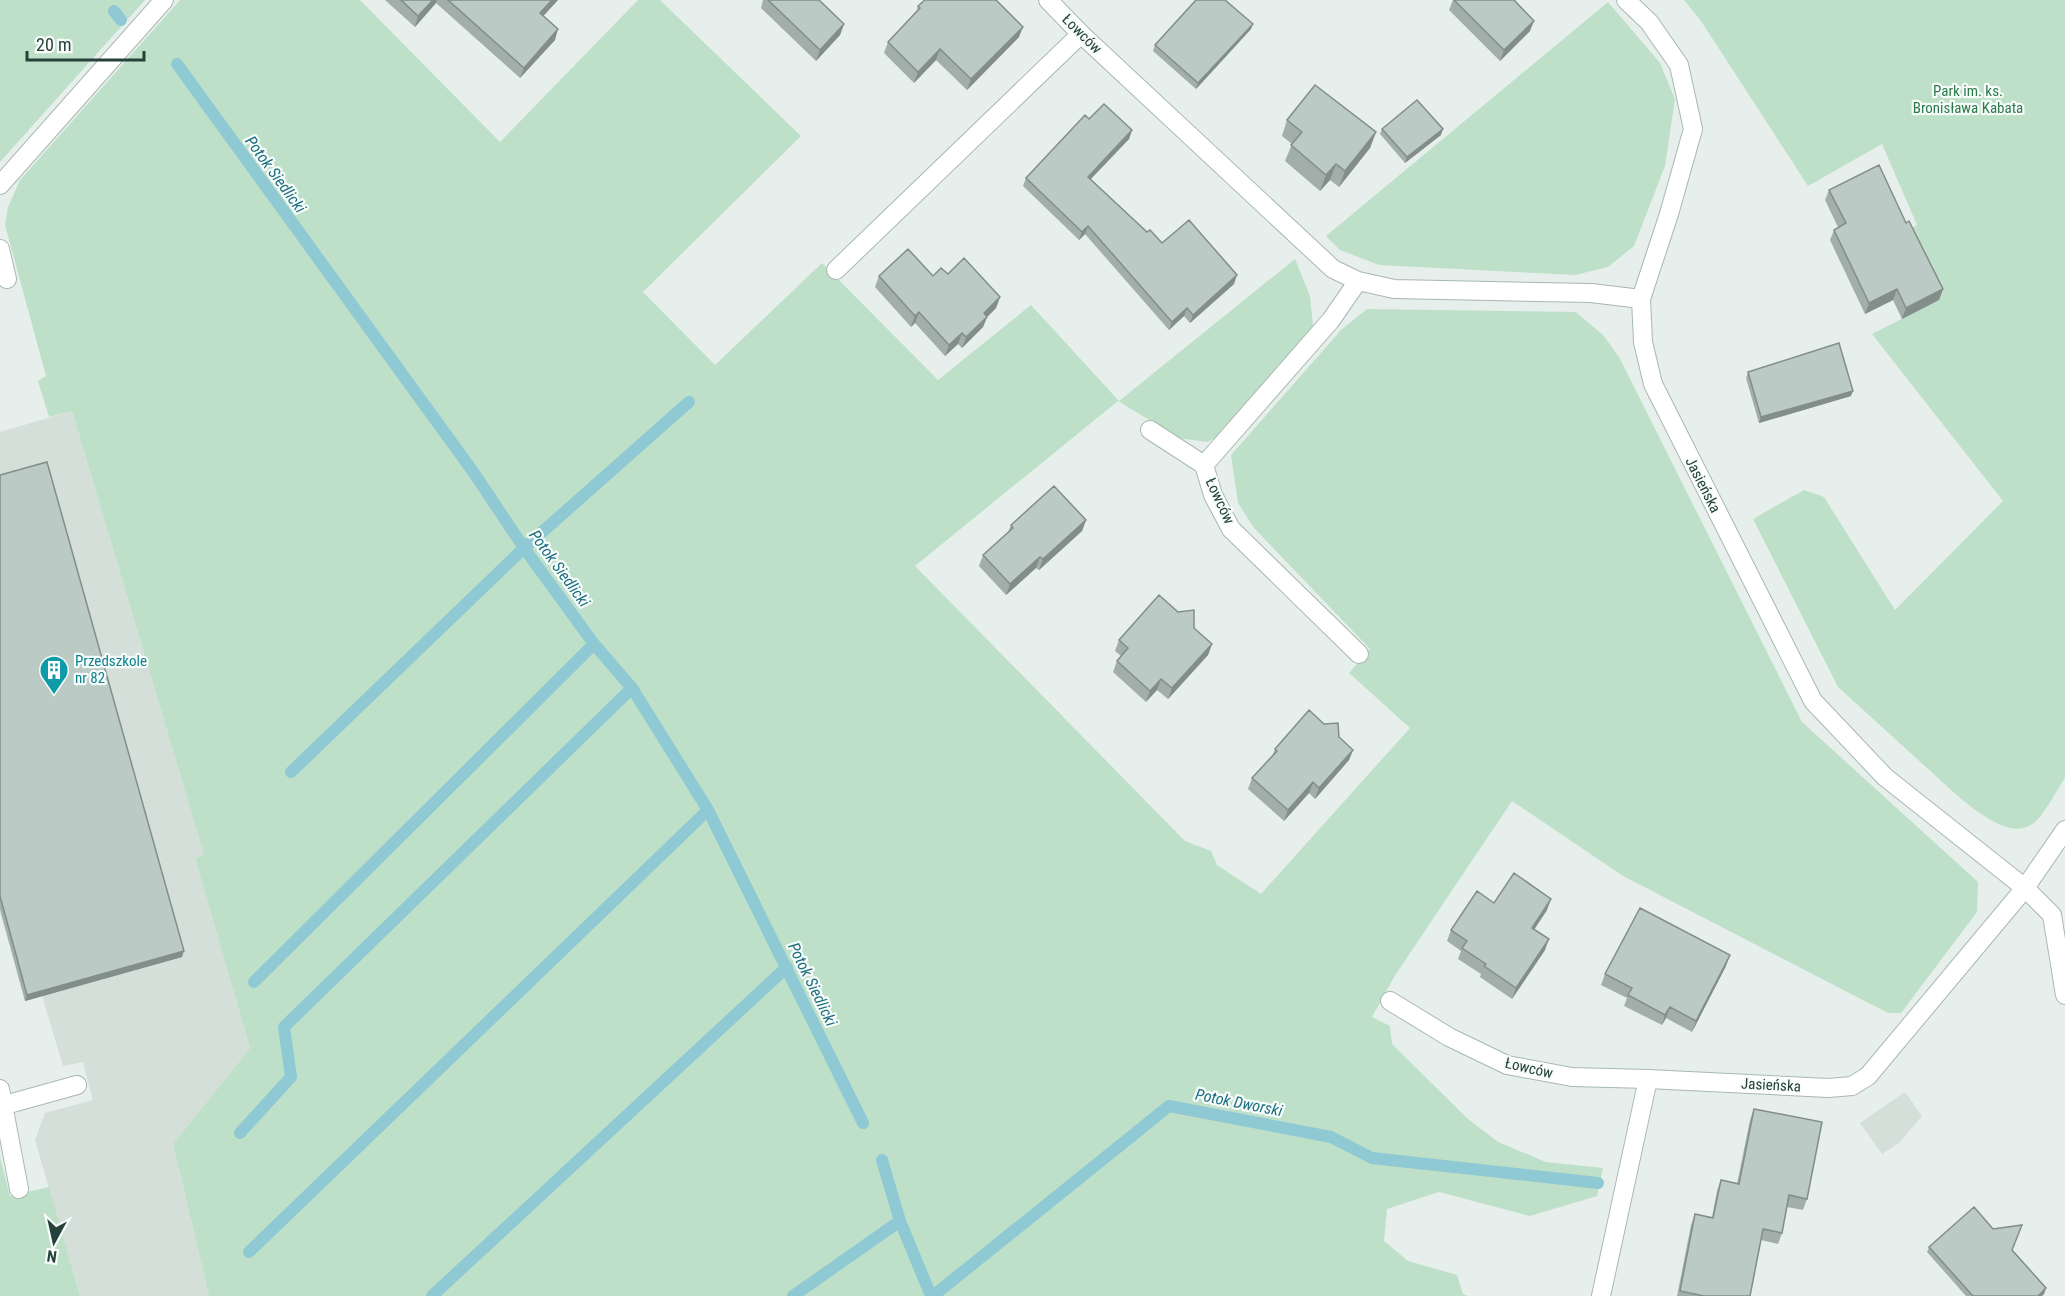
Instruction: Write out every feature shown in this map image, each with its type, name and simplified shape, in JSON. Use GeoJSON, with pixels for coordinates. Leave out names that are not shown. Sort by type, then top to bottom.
{"type":"FeatureCollection","features":[{"type":"Feature","properties":{"kind":"street"},"geometry":{"type":"LineString","coordinates":[[0,186],[164,0]]}},
{"type":"Feature","properties":{"kind":"street","name":"Jasieńska"},"geometry":{"type":"LineString","coordinates":[[1626,0],[1648,22],[1679,65],[1693,129],[1669,214],[1641,299],[1642,342],[1653,384],[1813,700],[1885,777],[2025,888],[2052,915],[2065,995]]}},
{"type":"Feature","properties":{"kind":"street","name":"Łowców"},"geometry":{"type":"LineString","coordinates":[[1060,4],[1081,34],[1333,269],[1358,281],[1394,289],[1591,292],[1641,299]]}},
{"type":"Feature","properties":{"kind":"street"},"geometry":{"type":"LineString","coordinates":[[836,270],[1081,34]]}},
{"type":"Feature","properties":{"kind":"street"},"geometry":{"type":"LineString","coordinates":[[0,249],[7,279]]}},
{"type":"Feature","properties":{"kind":"street","name":"Łowców"},"geometry":{"type":"LineString","coordinates":[[1358,281],[1331,320],[1204,465],[1214,495],[1231,529],[1359,654]]}},
{"type":"Feature","properties":{"kind":"street"},"geometry":{"type":"LineString","coordinates":[[1150,430],[1204,465]]}},
{"type":"Feature","properties":{"kind":"street"},"geometry":{"type":"LineString","coordinates":[[2025,888],[2065,830]]}},
{"type":"Feature","properties":{"kind":"street","name":"Jasieńska"},"geometry":{"type":"LineString","coordinates":[[1648,1078],[1828,1088],[1852,1086],[1869,1076],[2025,888]]}},
{"type":"Feature","properties":{"kind":"street","name":"Łowców"},"geometry":{"type":"LineString","coordinates":[[1390,1001],[1449,1037],[1507,1065],[1572,1077],[1648,1078]]}},
{"type":"Feature","properties":{"kind":"street"},"geometry":{"type":"LineString","coordinates":[[1601,1296],[1648,1078]]}},
{"type":"Feature","properties":{"kind":"street"},"geometry":{"type":"LineString","coordinates":[[19,1188],[2,1097],[77,1085]]}},
{"type":"Feature","properties":{"kind":"shaded area"},"geometry":{"type":"Polygon","coordinates":[[[72,411],[204,855],[195,858],[250,1048],[173,1144],[209,1296],[80,1296],[35,1140],[45,1113],[93,1100],[83,1062],[63,1066],[42,996],[25,1001],[0,912],[0,432],[72,411]]]}},
{"type":"Feature","properties":{"kind":"shaded area"},"geometry":{"type":"Polygon","coordinates":[[[1905,1092],[1922,1116],[1899,1143],[1882,1154],[1860,1123],[1905,1092]]]}},
{"type":"Feature","properties":{"kind":"green space"},"geometry":{"type":"Polygon","coordinates":[[[0,0],[145,0],[0,162],[0,0]]]}},
{"type":"Feature","properties":{"kind":"green space"},"geometry":{"type":"Polygon","coordinates":[[[180,0],[360,0],[500,142],[638,0],[660,0],[801,136],[643,292],[715,365],[822,263],[938,380],[1031,305],[1119,401],[1295,259],[1310,296],[1313,326],[1221,435],[1207,442],[1179,438],[1118,401],[915,566],[1185,841],[1211,851],[1217,865],[1261,894],[1410,728],[1349,673],[1370,649],[1254,528],[1238,503],[1231,455],[1341,330],[1367,309],[1576,312],[1603,335],[1619,357],[1802,722],[1978,882],[1977,912],[1901,1013],[1888,1013],[1623,876],[1512,801],[1394,977],[1372,1017],[1390,1026],[1392,1044],[1468,1119],[1498,1142],[1546,1162],[1603,1168],[1597,1196],[1530,1216],[1439,1192],[1387,1209],[1384,1241],[1408,1261],[1457,1275],[1463,1294],[1468,1296],[209,1296],[173,1144],[250,1048],[195,858],[204,855],[72,411],[49,417],[38,381],[46,376],[5,225],[8,207],[20,180],[180,0]]]}},
{"type":"Feature","properties":{"kind":"green space","name":"Park im. ks. Bronisława Kabata"},"geometry":{"type":"Polygon","coordinates":[[[1684,0],[2065,0],[2065,778],[2043,813],[2030,826],[2020,829],[2009,828],[1978,812],[1838,687],[1753,519],[1804,490],[1824,497],[1895,610],[2003,501],[1872,334],[1939,300],[1905,232],[1917,225],[1882,144],[1808,186],[1701,21],[1684,0]]]}},
{"type":"Feature","properties":{"kind":"green space"},"geometry":{"type":"Polygon","coordinates":[[[1608,2],[1660,63],[1675,99],[1665,166],[1634,246],[1608,267],[1575,275],[1379,265],[1340,250],[1326,236],[1608,2]]]}},
{"type":"Feature","properties":{"kind":"green space"},"geometry":{"type":"Polygon","coordinates":[[[0,1157],[10,1196],[49,1187],[80,1296],[0,1296],[0,1157]]]}},
{"type":"Feature","properties":{"kind":"building"},"geometry":{"type":"Polygon","coordinates":[[[401,0],[433,0],[418,16],[401,0]]]}},
{"type":"Feature","properties":{"kind":"building"},"geometry":{"type":"Polygon","coordinates":[[[448,0],[552,0],[540,13],[558,29],[524,68],[448,0]]]}},
{"type":"Feature","properties":{"kind":"building"},"geometry":{"type":"Polygon","coordinates":[[[768,0],[819,0],[844,24],[820,50],[768,0]]]}},
{"type":"Feature","properties":{"kind":"building"},"geometry":{"type":"Polygon","coordinates":[[[925,0],[996,0],[1023,27],[971,79],[940,49],[918,72],[888,42],[925,0]]]}},
{"type":"Feature","properties":{"kind":"building"},"geometry":{"type":"Polygon","coordinates":[[[1196,0],[1225,0],[1253,24],[1198,83],[1155,45],[1196,0]]]}},
{"type":"Feature","properties":{"kind":"building"},"geometry":{"type":"Polygon","coordinates":[[[1454,0],[1514,0],[1534,21],[1504,50],[1454,0]]]}},
{"type":"Feature","properties":{"kind":"building"},"geometry":{"type":"Polygon","coordinates":[[[1315,85],[1376,132],[1345,171],[1336,164],[1326,175],[1291,145],[1302,132],[1287,120],[1315,85]]]}},
{"type":"Feature","properties":{"kind":"building"},"geometry":{"type":"Polygon","coordinates":[[[1417,100],[1443,129],[1407,157],[1382,129],[1417,100]]]}},
{"type":"Feature","properties":{"kind":"building"},"geometry":{"type":"Polygon","coordinates":[[[1104,104],[1132,130],[1088,177],[1162,243],[1189,220],[1237,275],[1193,315],[1187,308],[1172,322],[1088,226],[1082,232],[1026,178],[1085,115],[1089,119],[1104,104]]]}},
{"type":"Feature","properties":{"kind":"building"},"geometry":{"type":"Polygon","coordinates":[[[1879,165],[1906,223],[1909,221],[1943,289],[1906,308],[1897,289],[1869,303],[1834,230],[1846,223],[1829,190],[1879,165]]]}},
{"type":"Feature","properties":{"kind":"building"},"geometry":{"type":"Polygon","coordinates":[[[908,249],[933,276],[941,268],[948,274],[964,258],[1000,297],[984,313],[987,317],[966,337],[962,333],[949,345],[919,312],[915,316],[879,276],[908,249]]]}},
{"type":"Feature","properties":{"kind":"building"},"geometry":{"type":"Polygon","coordinates":[[[1839,343],[1853,391],[1761,417],[1748,372],[1839,343]]]}},
{"type":"Feature","properties":{"kind":"building","name":"Przedszkole nr 82"},"geometry":{"type":"Polygon","coordinates":[[[47,462],[184,951],[27,995],[0,896],[0,475],[47,462]]]}},
{"type":"Feature","properties":{"kind":"building"},"geometry":{"type":"Polygon","coordinates":[[[1054,486],[1086,520],[1043,559],[1040,557],[1010,584],[983,555],[1013,528],[1011,525],[1054,486]]]}},
{"type":"Feature","properties":{"kind":"building"},"geometry":{"type":"Polygon","coordinates":[[[1159,595],[1178,612],[1194,610],[1194,628],[1212,644],[1172,688],[1161,679],[1150,691],[1117,661],[1128,648],[1119,640],[1159,595]]]}},
{"type":"Feature","properties":{"kind":"building"},"geometry":{"type":"Polygon","coordinates":[[[1309,710],[1324,724],[1338,723],[1339,737],[1353,750],[1319,788],[1313,782],[1288,810],[1252,778],[1277,751],[1275,749],[1309,710]]]}},
{"type":"Feature","properties":{"kind":"building"},"geometry":{"type":"Polygon","coordinates":[[[1514,873],[1551,899],[1532,928],[1549,939],[1516,988],[1462,948],[1467,941],[1451,930],[1477,891],[1494,903],[1514,873]]]}},
{"type":"Feature","properties":{"kind":"building"},"geometry":{"type":"Polygon","coordinates":[[[1640,908],[1730,955],[1696,1021],[1670,1007],[1665,1015],[1628,995],[1632,988],[1605,974],[1640,908]]]}},
{"type":"Feature","properties":{"kind":"building"},"geometry":{"type":"Polygon","coordinates":[[[1754,1109],[1822,1122],[1807,1199],[1789,1195],[1782,1233],[1763,1229],[1750,1296],[1704,1296],[1680,1291],[1695,1214],[1713,1218],[1721,1180],[1739,1184],[1754,1109]]]}},
{"type":"Feature","properties":{"kind":"building"},"geometry":{"type":"Polygon","coordinates":[[[1974,1207],[1993,1229],[2022,1225],[2012,1250],[2046,1288],[2038,1296],[1973,1296],[1929,1247],[1974,1207]]]}},
{"type":"Feature","properties":{"kind":"waterway"},"geometry":{"type":"LineString","coordinates":[[114,11],[121,20]]}},
{"type":"Feature","properties":{"kind":"waterway","name":"Potok Siedlicki"},"geometry":{"type":"LineString","coordinates":[[177,64],[474,473],[524,548],[594,644],[632,688],[708,810],[863,1123]]}},
{"type":"Feature","properties":{"kind":"waterway"},"geometry":{"type":"LineString","coordinates":[[291,772],[524,548],[689,402]]}},
{"type":"Feature","properties":{"kind":"waterway"},"geometry":{"type":"LineString","coordinates":[[254,982],[594,644]]}},
{"type":"Feature","properties":{"kind":"waterway"},"geometry":{"type":"LineString","coordinates":[[240,1133],[291,1077],[284,1027],[632,688]]}},
{"type":"Feature","properties":{"kind":"waterway"},"geometry":{"type":"LineString","coordinates":[[249,1252],[708,810]]}},
{"type":"Feature","properties":{"kind":"waterway"},"geometry":{"type":"LineString","coordinates":[[432,1296],[787,967]]}},
{"type":"Feature","properties":{"kind":"waterway","name":"Potok Dworski"},"geometry":{"type":"LineString","coordinates":[[933,1296],[1169,1106],[1331,1137],[1372,1158],[1598,1183]]}},
{"type":"Feature","properties":{"kind":"waterway","name":"Potok Siedlicki"},"geometry":{"type":"LineString","coordinates":[[882,1160],[900,1221],[931,1296]]}},
{"type":"Feature","properties":{"kind":"waterway"},"geometry":{"type":"LineString","coordinates":[[793,1296],[900,1221]]}},
{"type":"Feature","properties":{"kind":"place","name":"Przedszkole nr 82"},"geometry":{"type":"Point","coordinates":[54,696]}}]}
